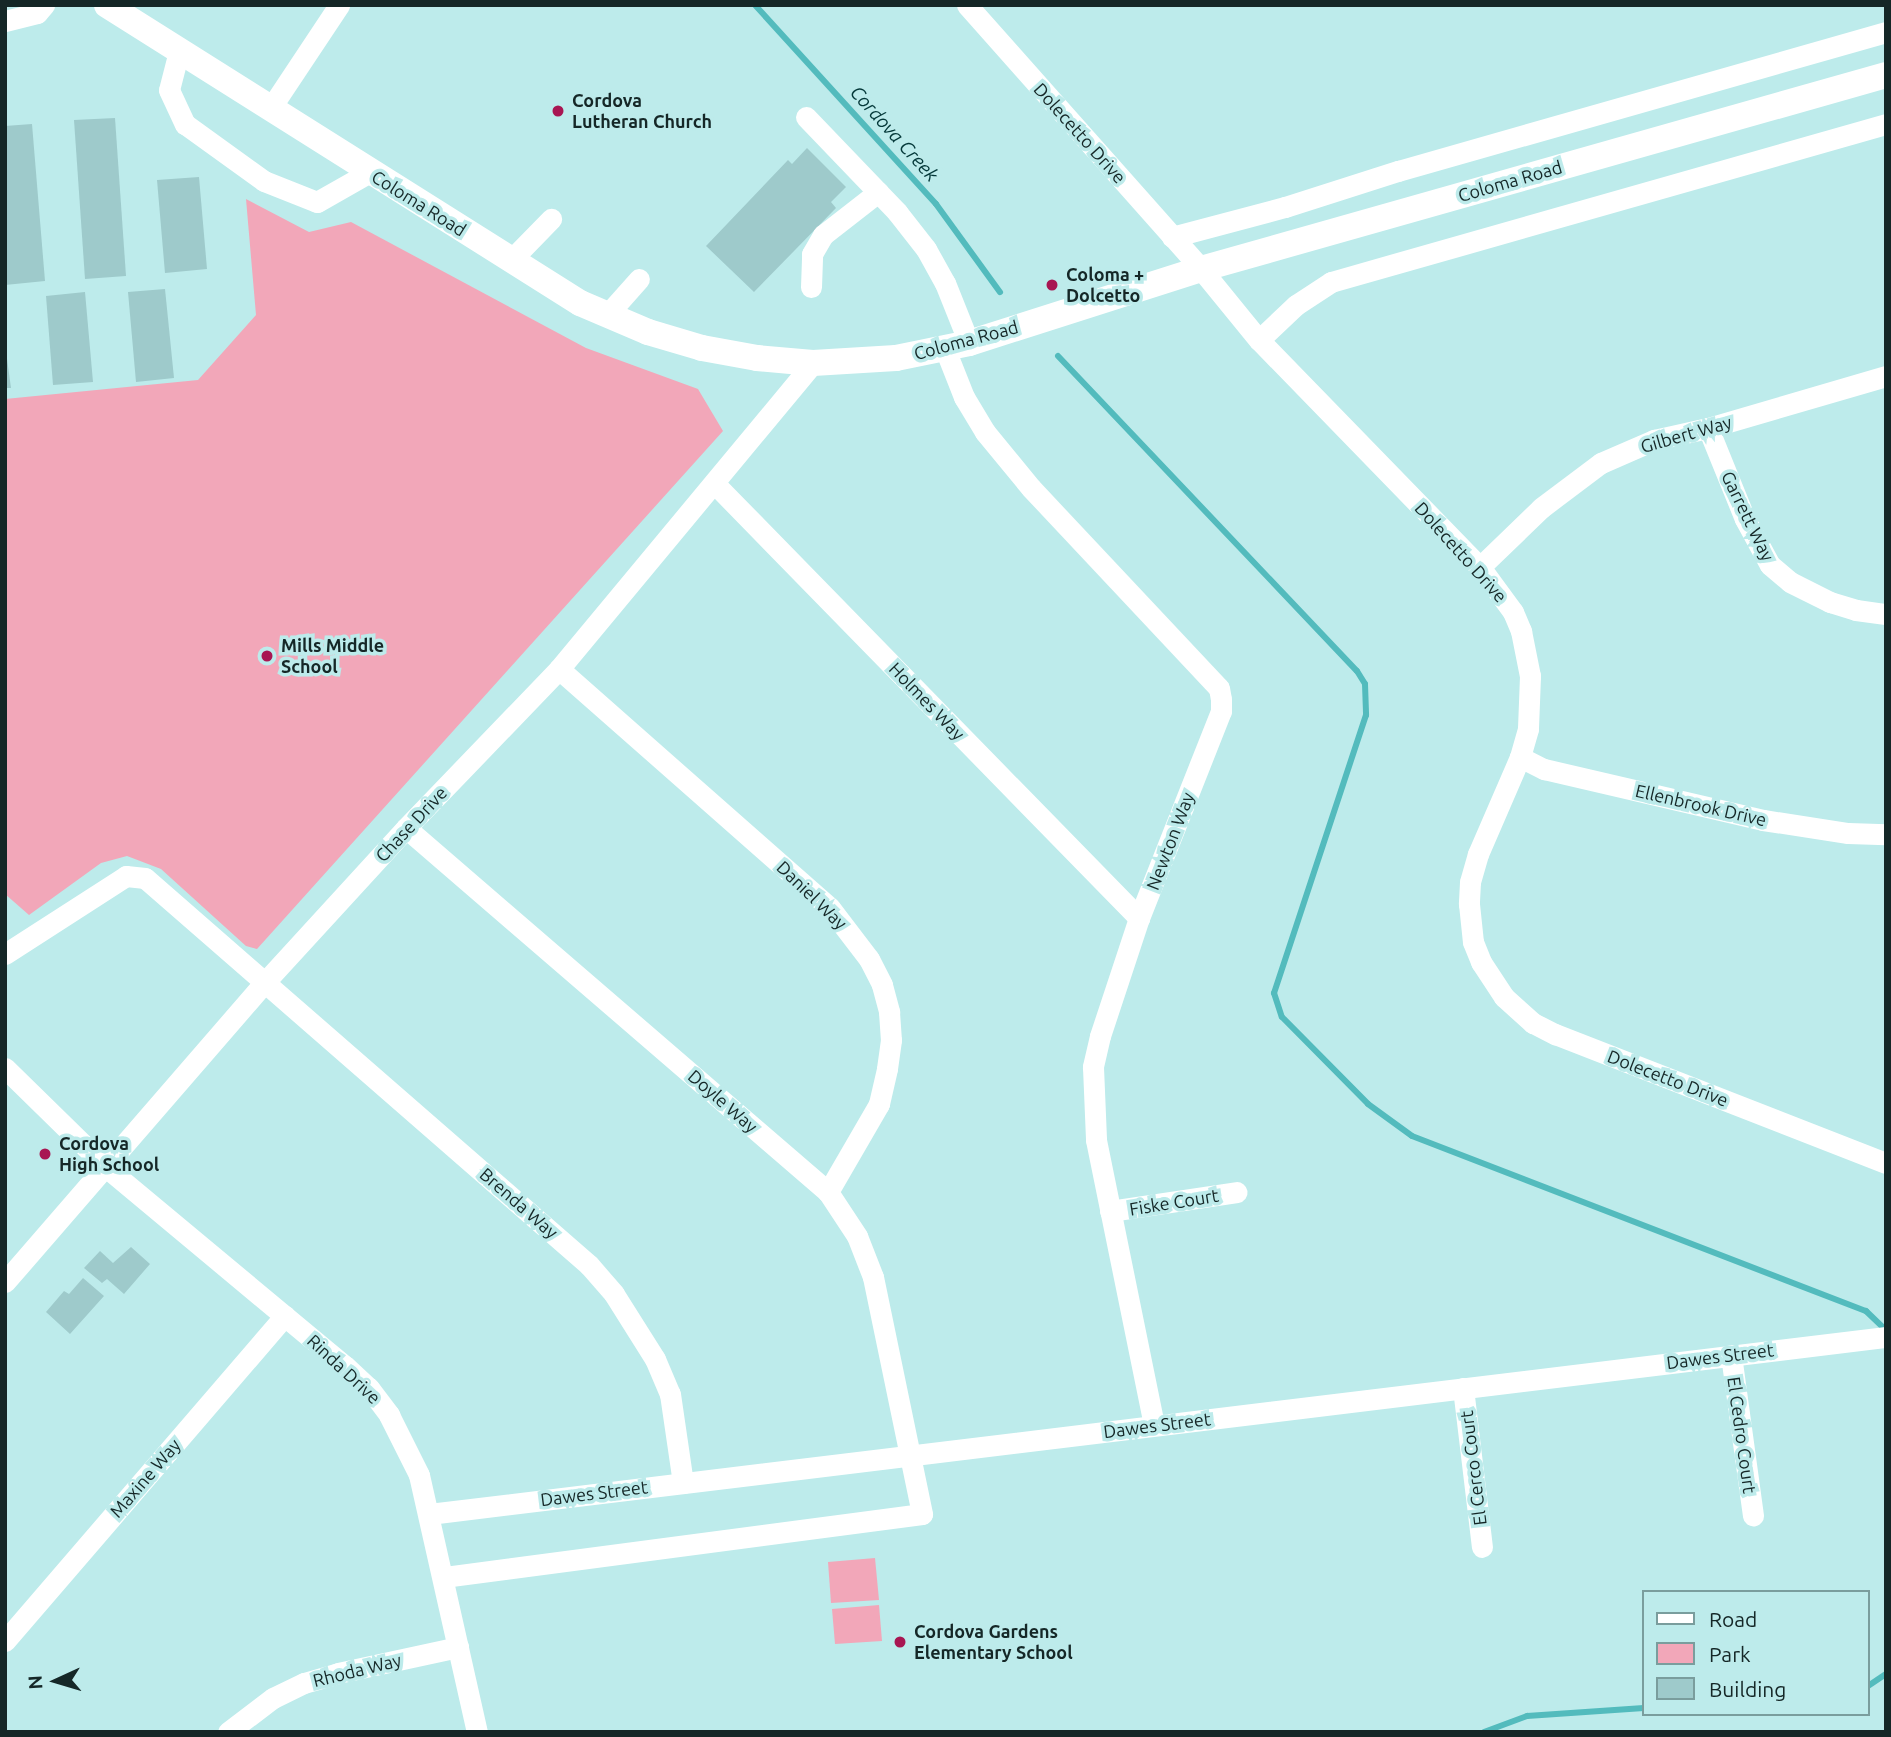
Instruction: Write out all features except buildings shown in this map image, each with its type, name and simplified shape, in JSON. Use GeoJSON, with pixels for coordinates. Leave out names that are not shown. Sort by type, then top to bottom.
{"type":"FeatureCollection","features":[{"type":"Feature","properties":{"kind":"main road","name":"Coloma Road"},"geometry":{"type":"LineString","coordinates":[[107,5],[510,261],[607,315],[702,348],[757,358],[813,363],[896,358],[957,346],[1201,269],[1886,75]]}},
{"type":"Feature","properties":{"kind":"street"},"geometry":{"type":"LineString","coordinates":[[5,21],[37,13],[44,5]]}},
{"type":"Feature","properties":{"kind":"street"},"geometry":{"type":"LineString","coordinates":[[270,109],[338,5]]}},
{"type":"Feature","properties":{"kind":"street","name":"Dolecetto Drive"},"geometry":{"type":"LineString","coordinates":[[967,5],[1201,269],[1259,340],[1480,567],[1513,612],[1524,647],[1531,701],[1520,757],[1478,854],[1470,882],[1473,942],[1481,962],[1504,997],[1534,1023],[1555,1034],[1886,1163]]}},
{"type":"Feature","properties":{"kind":"street"},"geometry":{"type":"LineString","coordinates":[[1172,237],[1285,207],[1398,171],[1886,32]]}},
{"type":"Feature","properties":{"kind":"street"},"geometry":{"type":"LineString","coordinates":[[179,51],[169,90],[185,124],[264,181],[317,202],[370,172]]}},
{"type":"Feature","properties":{"kind":"street","name":"Newton Way"},"geometry":{"type":"LineString","coordinates":[[806,117],[878,192],[926,249],[945,283],[964,397],[985,432],[1031,488],[1219,688],[1221,711],[1139,918],[1100,1036],[1093,1067],[1096,1140],[1154,1424]]}},
{"type":"Feature","properties":{"kind":"street"},"geometry":{"type":"LineString","coordinates":[[1259,340],[1312,293],[1331,282],[1886,124]]}},
{"type":"Feature","properties":{"kind":"street"},"geometry":{"type":"LineString","coordinates":[[811,287],[812,254],[823,235],[878,192]]}},
{"type":"Feature","properties":{"kind":"street"},"geometry":{"type":"LineString","coordinates":[[510,261],[551,219]]}},
{"type":"Feature","properties":{"kind":"street"},"geometry":{"type":"LineString","coordinates":[[607,315],[639,279]]}},
{"type":"Feature","properties":{"kind":"street","name":"Chase Drive"},"geometry":{"type":"LineString","coordinates":[[5,1282],[107,1168],[265,982],[406,828],[559,669],[813,363]]}},
{"type":"Feature","properties":{"kind":"street","name":"Gilbert Way"},"geometry":{"type":"LineString","coordinates":[[1480,567],[1541,508],[1601,463],[1654,440],[1708,428],[1886,376]]}},
{"type":"Feature","properties":{"kind":"street","name":"Garrett Way"},"geometry":{"type":"LineString","coordinates":[[1708,428],[1745,519],[1770,565],[1790,582],[1830,602],[1870,613],[1886,614]]}},
{"type":"Feature","properties":{"kind":"street","name":"Holmes Way"},"geometry":{"type":"LineString","coordinates":[[715,484],[1139,918]]}},
{"type":"Feature","properties":{"kind":"street","name":"Daniel Way"},"geometry":{"type":"LineString","coordinates":[[559,669],[830,908],[869,959],[882,985],[888,1012],[891,1040],[887,1069],[879,1104],[828,1192]]}},
{"type":"Feature","properties":{"kind":"street","name":"Ellenbrook Drive"},"geometry":{"type":"LineString","coordinates":[[1520,757],[1544,769],[1763,820],[1848,833],[1886,834]]}},
{"type":"Feature","properties":{"kind":"street","name":"Doyle Way"},"geometry":{"type":"LineString","coordinates":[[406,828],[828,1192],[857,1236],[873,1277],[922,1514],[443,1577]]}},
{"type":"Feature","properties":{"kind":"street","name":"Brenda Way"},"geometry":{"type":"LineString","coordinates":[[8,947],[126,876],[145,878],[575,1252],[614,1294],[649,1348],[670,1394],[683,1483]]}},
{"type":"Feature","properties":{"kind":"street","name":"Rinda Drive"},"geometry":{"type":"LineString","coordinates":[[5,1068],[107,1168],[369,1388],[390,1415],[419,1475],[477,1732]]}},
{"type":"Feature","properties":{"kind":"street","name":"Fiske Court"},"geometry":{"type":"LineString","coordinates":[[1110,1212],[1237,1192]]}},
{"type":"Feature","properties":{"kind":"street","name":"Maxine Way"},"geometry":{"type":"LineString","coordinates":[[5,1641],[285,1316]]}},
{"type":"Feature","properties":{"kind":"street","name":"Dawes Street"},"geometry":{"type":"LineString","coordinates":[[429,1514],[1886,1337]]}},
{"type":"Feature","properties":{"kind":"street","name":"El Cedro Court"},"geometry":{"type":"LineString","coordinates":[[1731,1355],[1753,1516]]}},
{"type":"Feature","properties":{"kind":"street","name":"El Cerco Court"},"geometry":{"type":"LineString","coordinates":[[1463,1388],[1482,1547]]}},
{"type":"Feature","properties":{"kind":"street","name":"Rhoda Way"},"geometry":{"type":"LineString","coordinates":[[228,1732],[273,1698],[313,1680],[458,1647]]}},
{"type":"Feature","properties":{"kind":"green space","name":"Mills Middle School"},"geometry":{"type":"Polygon","coordinates":[[[246,199],[309,232],[351,222],[586,348],[698,389],[723,431],[257,949],[246,946],[161,869],[127,856],[101,863],[29,915],[5,894],[5,399],[198,380],[256,315],[246,199]]]}},
{"type":"Feature","properties":{"kind":"green space"},"geometry":{"type":"Polygon","coordinates":[[[875,1558],[879,1600],[831,1603],[828,1562],[875,1558]]]}},
{"type":"Feature","properties":{"kind":"green space"},"geometry":{"type":"Polygon","coordinates":[[[879,1605],[882,1641],[835,1644],[832,1609],[879,1605]]]}},
{"type":"Feature","properties":{"kind":"waterway","name":"Cordova Creek"},"geometry":{"type":"LineString","coordinates":[[755,5],[936,204],[1000,292]]}},
{"type":"Feature","properties":{"kind":"waterway"},"geometry":{"type":"LineString","coordinates":[[1058,356],[1357,671],[1365,684],[1366,715],[1274,993],[1282,1017],[1368,1104],[1412,1136],[1866,1311],[1886,1330]]}},
{"type":"Feature","properties":{"kind":"waterway"},"geometry":{"type":"LineString","coordinates":[[1870,1685],[1886,1674]]}},
{"type":"Feature","properties":{"kind":"waterway"},"geometry":{"type":"LineString","coordinates":[[1484,1732],[1527,1716],[1643,1708]]}},
{"type":"Feature","properties":{"kind":"place","name":"Cordova Lutheran Church"},"geometry":{"type":"Point","coordinates":[558,111]}},
{"type":"Feature","properties":{"kind":"place","name":"Coloma + Dolcetto"},"geometry":{"type":"Point","coordinates":[1052,285]}},
{"type":"Feature","properties":{"kind":"place","name":"Mills Middle School"},"geometry":{"type":"Point","coordinates":[267,656]}},
{"type":"Feature","properties":{"kind":"place","name":"Cordova High School"},"geometry":{"type":"Point","coordinates":[45,1154]}},
{"type":"Feature","properties":{"kind":"place","name":"Cordova Gardens Elementary School"},"geometry":{"type":"Point","coordinates":[900,1642]}}]}
